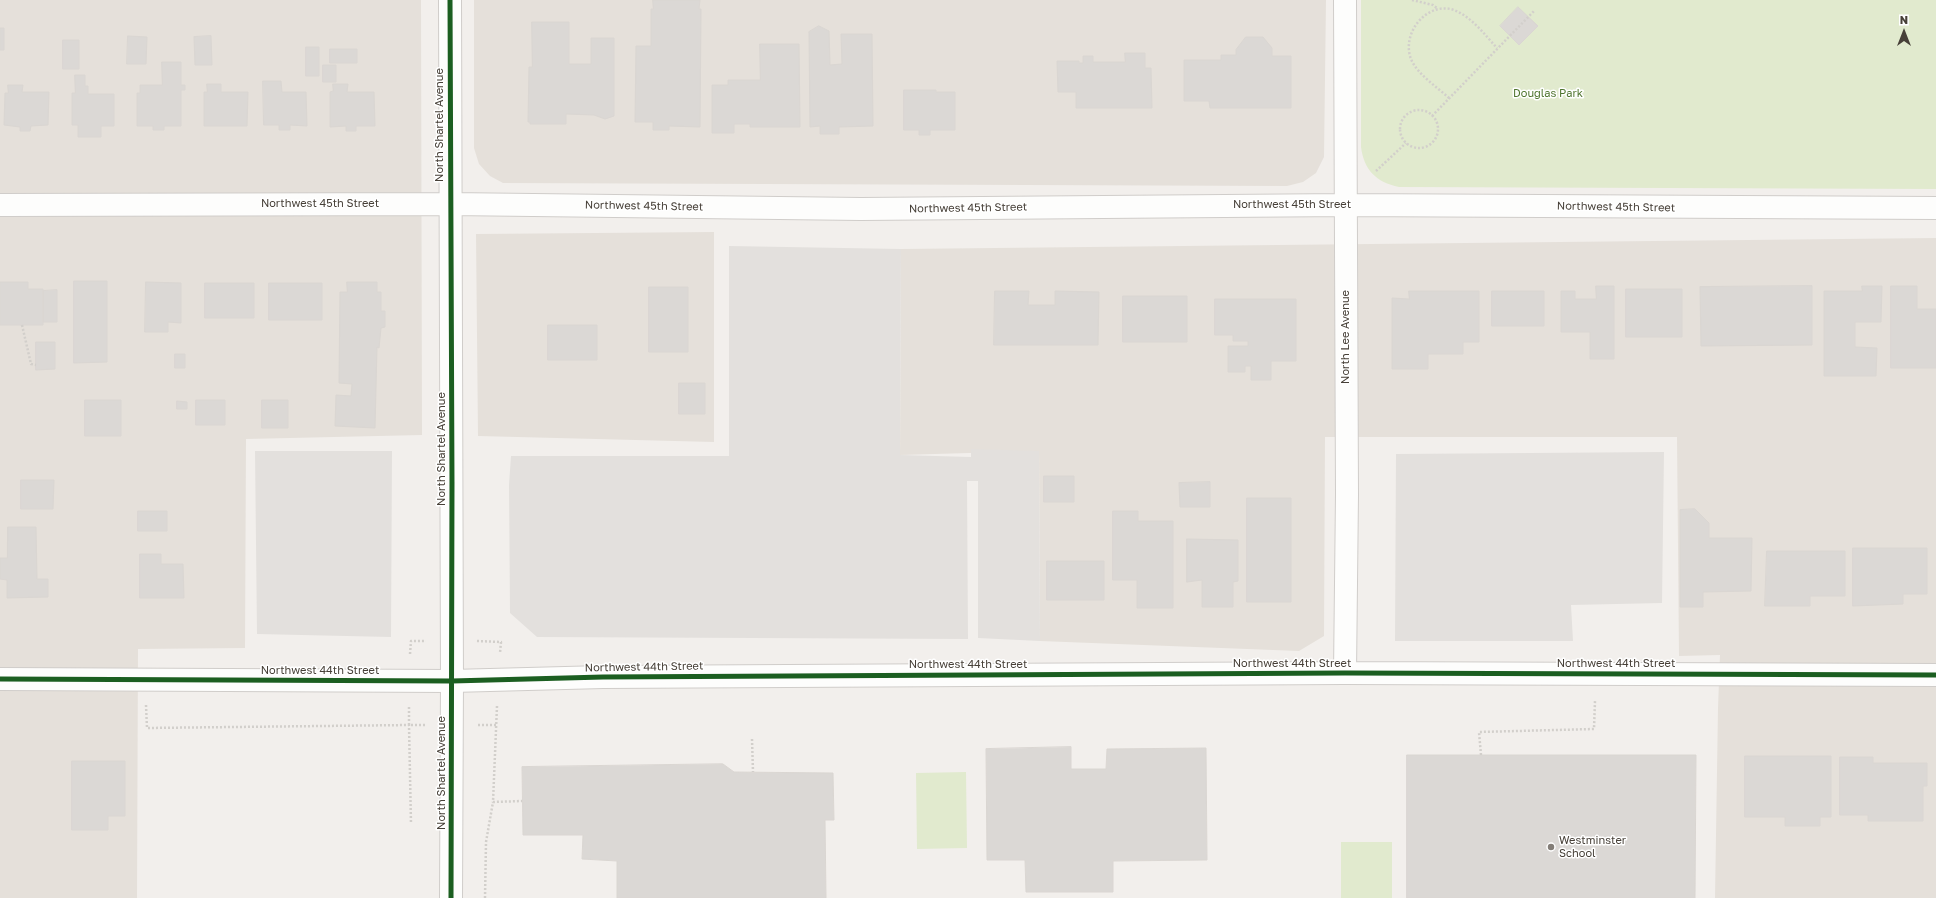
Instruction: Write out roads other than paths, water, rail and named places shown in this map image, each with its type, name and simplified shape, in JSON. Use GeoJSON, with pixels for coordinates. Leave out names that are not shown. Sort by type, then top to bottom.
{"type":"FeatureCollection","features":[{"type":"Feature","properties":{"kind":"street","name":"North Shartel Avenue"},"geometry":{"type":"LineString","coordinates":[[450,0],[452,682],[451,898]]}},
{"type":"Feature","properties":{"kind":"street","name":"North Lee Avenue"},"geometry":{"type":"LineString","coordinates":[[1345,0],[1347,487],[1345,673]]}},
{"type":"Feature","properties":{"kind":"street","name":"Northwest 45th Street"},"geometry":{"type":"LineString","coordinates":[[0,205],[450,204],[861,209],[1345,204],[1936,208]]}},
{"type":"Feature","properties":{"kind":"street","name":"Northwest 44th Street"},"geometry":{"type":"LineString","coordinates":[[0,679],[452,682],[603,677],[1345,673],[1936,675]]}},
{"type":"Feature","properties":{"kind":"place","name":"Westminster School"},"geometry":{"type":"Point","coordinates":[1551,847]}},
{"type":"Feature","properties":{"kind":"park label","name":"Douglas Park"},"geometry":{"type":"Point","coordinates":[1548,94]}}]}
